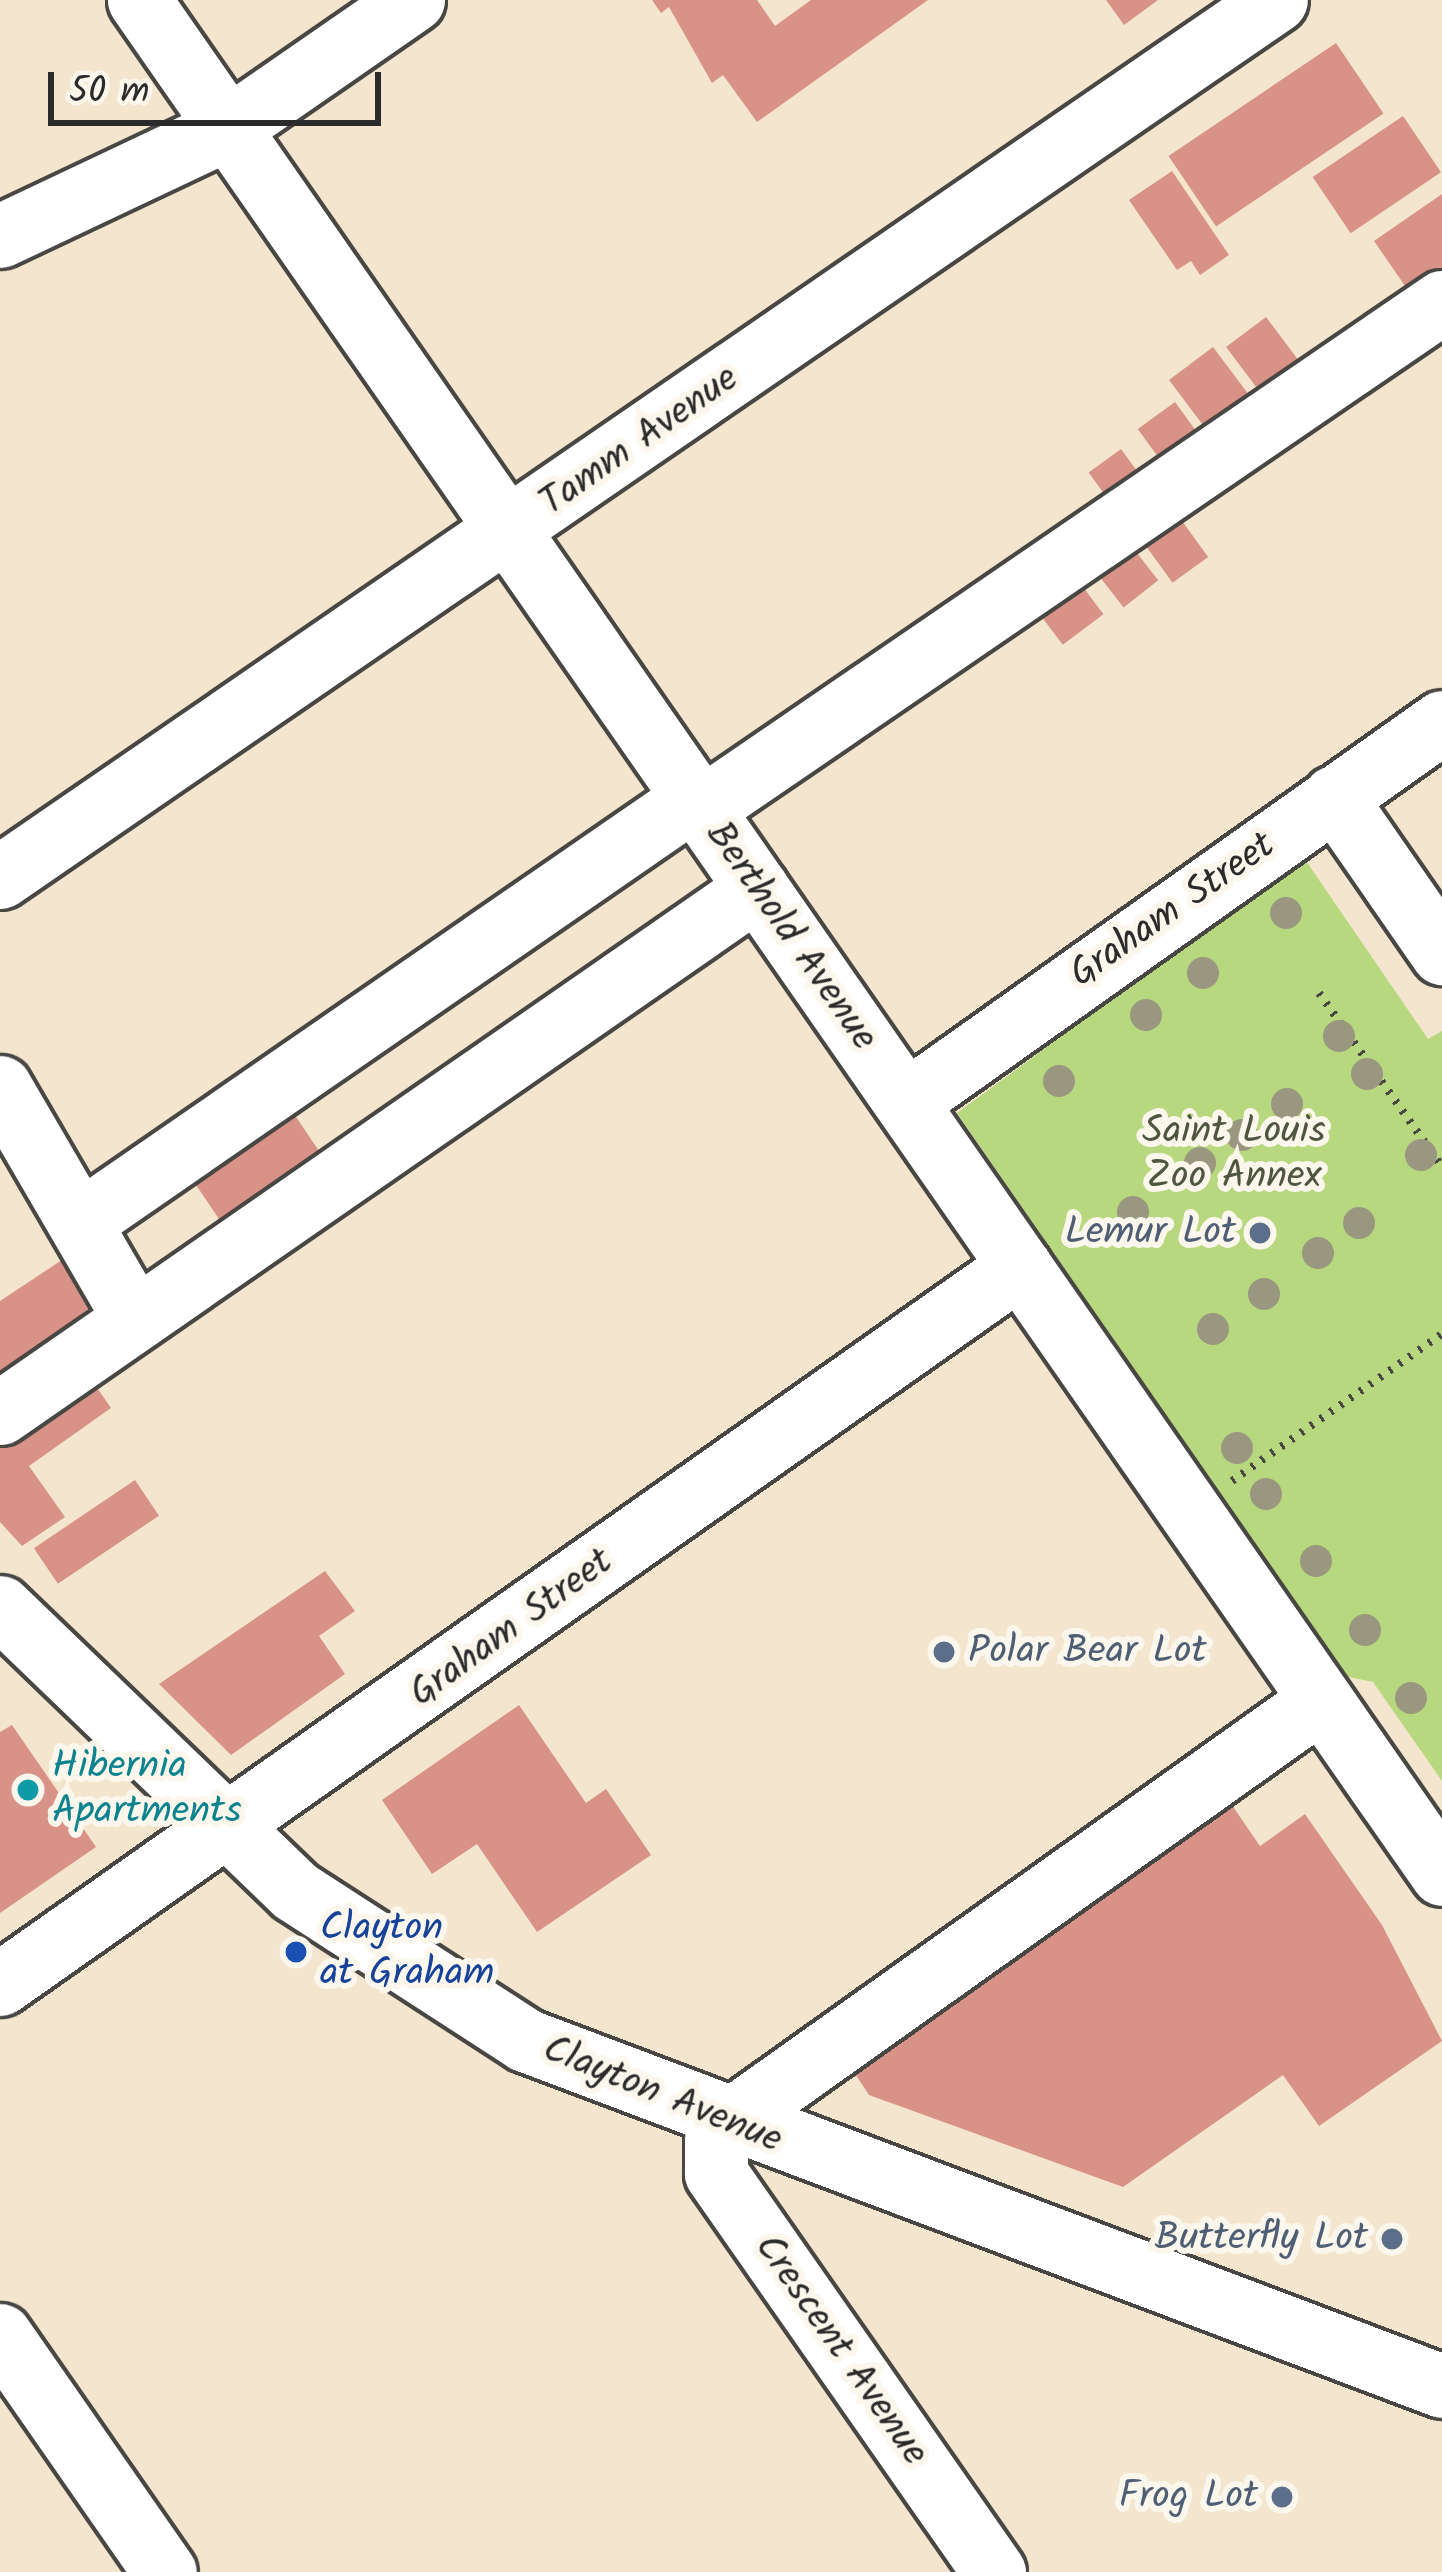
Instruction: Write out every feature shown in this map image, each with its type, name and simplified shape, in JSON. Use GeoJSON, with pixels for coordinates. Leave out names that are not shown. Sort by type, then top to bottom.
{"type":"FeatureCollection","features":[{"type":"Feature","properties":{"kind":"street","name":"Berthold Avenue"},"geometry":{"type":"LineString","coordinates":[[139,0],[1442,1874]]}},
{"type":"Feature","properties":{"kind":"street"},"geometry":{"type":"LineString","coordinates":[[0,236],[228,128],[413,0]]}},
{"type":"Feature","properties":{"kind":"street","name":"Tamm Avenue"},"geometry":{"type":"LineString","coordinates":[[0,878],[509,533],[1276,0]]}},
{"type":"Feature","properties":{"kind":"street"},"geometry":{"type":"LineString","coordinates":[[80,1222],[1442,302]]}},
{"type":"Feature","properties":{"kind":"street","name":"Graham Street"},"geometry":{"type":"LineString","coordinates":[[906,1102],[1442,722]]}},
{"type":"Feature","properties":{"kind":"street"},"geometry":{"type":"LineString","coordinates":[[1334,796],[1442,952]]}},
{"type":"Feature","properties":{"kind":"street"},"geometry":{"type":"LineString","coordinates":[[0,1413],[757,888]]}},
{"type":"Feature","properties":{"kind":"street"},"geometry":{"type":"LineString","coordinates":[[0,1087],[135,1319]]}},
{"type":"Feature","properties":{"kind":"street","name":"Graham Street"},"geometry":{"type":"LineString","coordinates":[[0,1984],[226,1833],[1019,1266]]}},
{"type":"Feature","properties":{"kind":"street","name":"Clayton Avenue"},"geometry":{"type":"LineString","coordinates":[[0,1606],[226,1833],[352,1931],[524,2040],[725,2124],[1442,2386]]}},
{"type":"Feature","properties":{"kind":"street"},"geometry":{"type":"LineString","coordinates":[[725,2124],[1321,1700]]}},
{"type":"Feature","properties":{"kind":"street","name":"Crescent Avenue"},"geometry":{"type":"LineString","coordinates":[[725,2124],[716,2173],[994,2572]]}},
{"type":"Feature","properties":{"kind":"street"},"geometry":{"type":"LineString","coordinates":[[0,2335],[166,2572]]}},
{"type":"Feature","properties":{"kind":"path"},"geometry":{"type":"LineString","coordinates":[[1319,993],[1442,1167]]}},
{"type":"Feature","properties":{"kind":"path"},"geometry":{"type":"LineString","coordinates":[[1228,1484],[1442,1334]]}},
{"type":"Feature","properties":{"kind":"green space","name":"Saint Louis Zoo Annex"},"geometry":{"type":"Polygon","coordinates":[[[1304,858],[1428,1039],[1442,1031],[1442,1781],[1373,1682],[1344,1676],[957,1113],[1304,858]]]}},
{"type":"Feature","properties":{"kind":"building"},"geometry":{"type":"Polygon","coordinates":[[[652,0],[757,0],[775,26],[811,0],[928,0],[757,122],[723,75],[712,83],[669,7],[661,13],[652,0]]]}},
{"type":"Feature","properties":{"kind":"building"},"geometry":{"type":"Polygon","coordinates":[[[1106,0],[1158,0],[1124,25],[1106,0]]]}},
{"type":"Feature","properties":{"kind":"building"},"geometry":{"type":"Polygon","coordinates":[[[1336,43],[1384,113],[1216,226],[1169,156],[1336,43]]]}},
{"type":"Feature","properties":{"kind":"building"},"geometry":{"type":"Polygon","coordinates":[[[1403,116],[1441,172],[1351,233],[1313,177],[1403,116]]]}},
{"type":"Feature","properties":{"kind":"building"},"geometry":{"type":"Polygon","coordinates":[[[1172,171],[1229,255],[1200,275],[1191,261],[1177,270],[1129,200],[1172,171]]]}},
{"type":"Feature","properties":{"kind":"building"},"geometry":{"type":"Polygon","coordinates":[[[1442,194],[1442,275],[1412,296],[1374,241],[1442,194]]]}},
{"type":"Feature","properties":{"kind":"building"},"geometry":{"type":"Polygon","coordinates":[[[1266,317],[1298,360],[1259,390],[1226,347],[1266,317]]]}},
{"type":"Feature","properties":{"kind":"building"},"geometry":{"type":"Polygon","coordinates":[[[1213,347],[1252,399],[1208,432],[1169,380],[1213,347]]]}},
{"type":"Feature","properties":{"kind":"building"},"geometry":{"type":"Polygon","coordinates":[[[1175,402],[1201,438],[1164,465],[1138,429],[1175,402]]]}},
{"type":"Feature","properties":{"kind":"building"},"geometry":{"type":"Polygon","coordinates":[[[1121,449],[1146,484],[1114,507],[1089,473],[1121,449]]]}},
{"type":"Feature","properties":{"kind":"building"},"geometry":{"type":"Polygon","coordinates":[[[1177,514],[1208,557],[1173,583],[1141,540],[1177,514]]]}},
{"type":"Feature","properties":{"kind":"building"},"geometry":{"type":"Polygon","coordinates":[[[1133,548],[1158,580],[1124,607],[1098,575],[1133,548]]]}},
{"type":"Feature","properties":{"kind":"building"},"geometry":{"type":"Polygon","coordinates":[[[1077,579],[1103,614],[1063,645],[1036,610],[1077,579]]]}},
{"type":"Feature","properties":{"kind":"building"},"geometry":{"type":"Polygon","coordinates":[[[284,1099],[329,1166],[229,1234],[184,1167],[284,1099]]]}},
{"type":"Feature","properties":{"kind":"building"},"geometry":{"type":"Polygon","coordinates":[[[71,1254],[100,1298],[0,1387],[0,1301],[71,1254]]]}},
{"type":"Feature","properties":{"kind":"building"},"geometry":{"type":"Polygon","coordinates":[[[93,1382],[111,1408],[29,1466],[65,1517],[22,1546],[0,1522],[0,1445],[93,1382]]]}},
{"type":"Feature","properties":{"kind":"building"},"geometry":{"type":"Polygon","coordinates":[[[135,1480],[159,1516],[58,1584],[34,1548],[135,1480]]]}},
{"type":"Feature","properties":{"kind":"building"},"geometry":{"type":"Polygon","coordinates":[[[325,1571],[355,1611],[319,1636],[345,1674],[231,1755],[159,1684],[325,1571]]]}},
{"type":"Feature","properties":{"kind":"building"},"geometry":{"type":"Polygon","coordinates":[[[519,1705],[586,1803],[606,1789],[651,1855],[537,1932],[477,1844],[432,1874],[382,1800],[519,1705]]]}},
{"type":"Feature","properties":{"kind":"building","name":"Hibernia Apartments"},"geometry":{"type":"Polygon","coordinates":[[[12,1725],[96,1847],[0,1913],[0,1732],[12,1725]]]}},
{"type":"Feature","properties":{"kind":"building"},"geometry":{"type":"Polygon","coordinates":[[[1223,1792],[1260,1846],[1305,1814],[1382,1925],[1442,2041],[1319,2126],[1283,2075],[1123,2187],[869,2095],[848,2063],[1223,1792]]]}},
{"type":"Feature","properties":{"kind":"place","name":"Lemur Lot"},"geometry":{"type":"Point","coordinates":[1260,1233]}},
{"type":"Feature","properties":{"kind":"place","name":"Polar Bear Lot"},"geometry":{"type":"Point","coordinates":[944,1652]}},
{"type":"Feature","properties":{"kind":"place","name":"Hibernia Apartments"},"geometry":{"type":"Point","coordinates":[28,1790]}},
{"type":"Feature","properties":{"kind":"place","name":"Clayton at Graham"},"geometry":{"type":"Point","coordinates":[296,1952]}},
{"type":"Feature","properties":{"kind":"place","name":"Butterfly Lot"},"geometry":{"type":"Point","coordinates":[1392,2239]}},
{"type":"Feature","properties":{"kind":"place","name":"Frog Lot"},"geometry":{"type":"Point","coordinates":[1282,2497]}}]}
